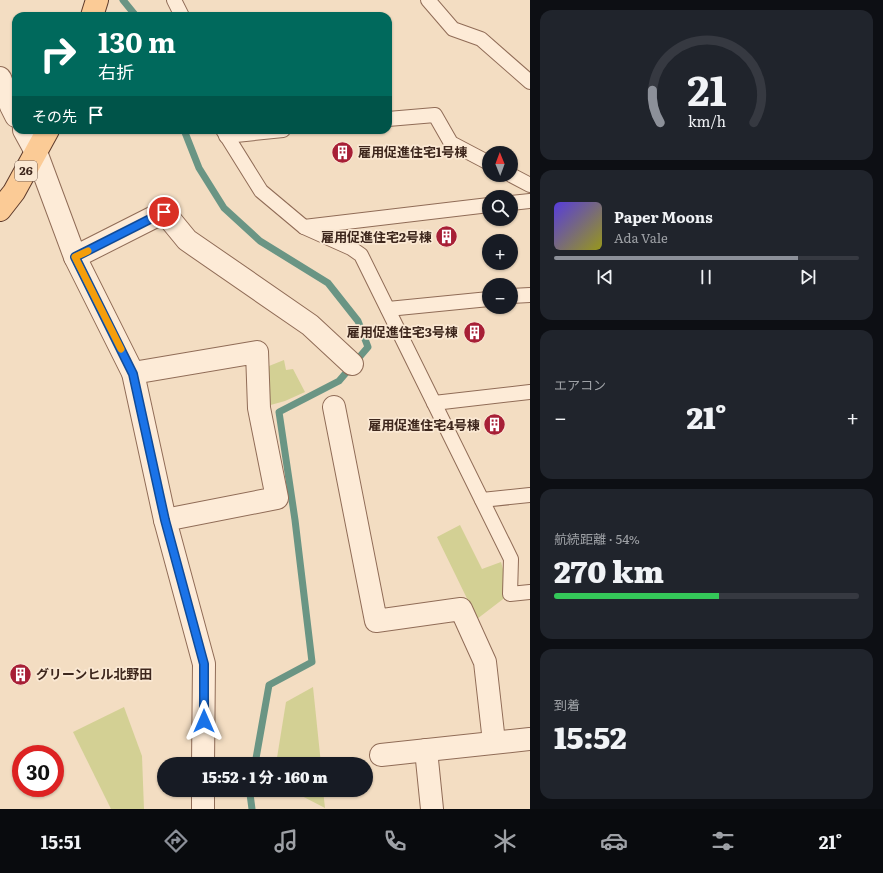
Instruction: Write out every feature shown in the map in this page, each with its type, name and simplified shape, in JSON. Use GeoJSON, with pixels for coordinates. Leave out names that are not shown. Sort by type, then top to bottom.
{"type":"FeatureCollection","features":[{"type":"Feature","properties":{"kind":"main road"},"geometry":{"type":"LineString","coordinates":[[93,12],[97,0]]}},
{"type":"Feature","properties":{"kind":"main road","name":"26"},"geometry":{"type":"LineString","coordinates":[[0,210],[14,192],[46,134]]}},
{"type":"Feature","properties":{"kind":"street"},"geometry":{"type":"LineString","coordinates":[[0,78],[12,108]]}},
{"type":"Feature","properties":{"kind":"street"},"geometry":{"type":"LineString","coordinates":[[26,134],[36,152],[75,257],[133,374],[165,520],[204,664],[203,757]]}},
{"type":"Feature","properties":{"kind":"street"},"geometry":{"type":"LineString","coordinates":[[75,257],[164,212],[187,240],[310,325],[352,364]]}},
{"type":"Feature","properties":{"kind":"street"},"geometry":{"type":"LineString","coordinates":[[133,374],[257,352],[259,408],[277,498],[165,520]]}},
{"type":"Feature","properties":{"kind":"street"},"geometry":{"type":"LineString","coordinates":[[334,407],[376,621],[461,609],[485,662],[494,742]]}},
{"type":"Feature","properties":{"kind":"street"},"geometry":{"type":"LineString","coordinates":[[381,755],[530,739]]}},
{"type":"Feature","properties":{"kind":"street"},"geometry":{"type":"LineString","coordinates":[[426,750],[432,809]]}},
{"type":"Feature","properties":{"kind":"street"},"geometry":{"type":"LineString","coordinates":[[203,797],[203,809]]}},
{"type":"Feature","properties":{"kind":"lane"},"geometry":{"type":"LineString","coordinates":[[174,0],[180,12]]}},
{"type":"Feature","properties":{"kind":"lane"},"geometry":{"type":"LineString","coordinates":[[428,0],[452,29],[481,39],[530,82]]}},
{"type":"Feature","properties":{"kind":"lane"},"geometry":{"type":"LineString","coordinates":[[392,120],[435,115],[451,143],[482,159]]}},
{"type":"Feature","properties":{"kind":"lane"},"geometry":{"type":"LineString","coordinates":[[225,134],[261,191],[304,227],[351,248],[361,255],[511,559],[510,594],[530,592]]}},
{"type":"Feature","properties":{"kind":"lane"},"geometry":{"type":"LineString","coordinates":[[518,179],[530,185]]}},
{"type":"Feature","properties":{"kind":"lane"},"geometry":{"type":"LineString","coordinates":[[518,202],[530,201]]}},
{"type":"Feature","properties":{"kind":"lane"},"geometry":{"type":"LineString","coordinates":[[304,227],[482,207]]}},
{"type":"Feature","properties":{"kind":"lane"},"geometry":{"type":"LineString","coordinates":[[518,295],[530,294]]}},
{"type":"Feature","properties":{"kind":"lane"},"geometry":{"type":"LineString","coordinates":[[388,309],[482,300]]}},
{"type":"Feature","properties":{"kind":"lane"},"geometry":{"type":"LineString","coordinates":[[434,403],[530,392]]}},
{"type":"Feature","properties":{"kind":"lane"},"geometry":{"type":"LineString","coordinates":[[482,500],[530,495]]}},
{"type":"Feature","properties":{"kind":"shaded area"},"geometry":{"type":"Polygon","coordinates":[[[284,360],[286,370],[293,369],[305,392],[285,401],[267,406],[269,366],[284,360]]]}},
{"type":"Feature","properties":{"kind":"shaded area"},"geometry":{"type":"Polygon","coordinates":[[[460,525],[482,569],[501,562],[506,580],[507,596],[477,619],[437,537],[460,525]]]}},
{"type":"Feature","properties":{"kind":"shaded area"},"geometry":{"type":"Polygon","coordinates":[[[313,687],[320,757],[277,757],[286,702],[313,687]]]}},
{"type":"Feature","properties":{"kind":"shaded area"},"geometry":{"type":"Polygon","coordinates":[[[124,707],[142,756],[144,809],[111,809],[73,732],[124,707]]]}},
{"type":"Feature","properties":{"kind":"shaded area"},"geometry":{"type":"Polygon","coordinates":[[[304,797],[324,797],[325,808],[304,797]]]}},
{"type":"Feature","properties":{"kind":"waterway"},"geometry":{"type":"LineString","coordinates":[[123,0],[133,12]]}},
{"type":"Feature","properties":{"kind":"waterway"},"geometry":{"type":"LineString","coordinates":[[186,134],[199,168],[224,208],[260,241],[328,283],[358,321],[368,347],[339,381],[279,412],[295,520],[312,662],[269,685],[256,757]]}},
{"type":"Feature","properties":{"kind":"waterway"},"geometry":{"type":"LineString","coordinates":[[250,797],[252,809]]}},
{"type":"Feature","properties":{"kind":"slow traffic"},"geometry":{"type":"LineString","coordinates":[[88,251],[75,257],[121,349]]}},
{"type":"Feature","properties":{"kind":"place","name":"雇用促進住宅1号棟"},"geometry":{"type":"Point","coordinates":[342,152]}},
{"type":"Feature","properties":{"kind":"place","name":"雇用促進住宅2号棟"},"geometry":{"type":"Point","coordinates":[447,237]}},
{"type":"Feature","properties":{"kind":"place","name":"雇用促進住宅3号棟"},"geometry":{"type":"Point","coordinates":[474,332]}},
{"type":"Feature","properties":{"kind":"place","name":"雇用促進住宅4号棟"},"geometry":{"type":"Point","coordinates":[495,425]}},
{"type":"Feature","properties":{"kind":"place","name":"グリーンヒル北野田"},"geometry":{"type":"Point","coordinates":[20,674]}},
{"type":"Feature","properties":{"kind":"route"},"geometry":{"type":"LineString","coordinates":[[164,212],[75,257],[133,374],[165,520],[204,664],[204,721]]}}]}
